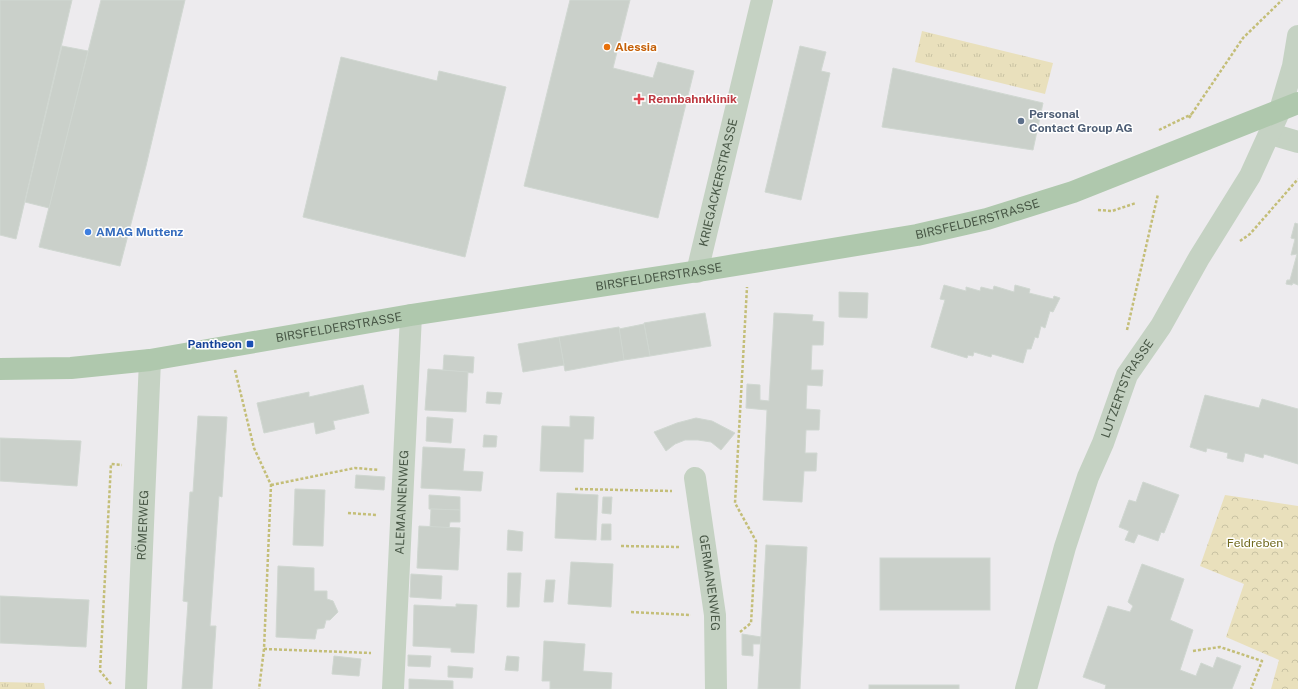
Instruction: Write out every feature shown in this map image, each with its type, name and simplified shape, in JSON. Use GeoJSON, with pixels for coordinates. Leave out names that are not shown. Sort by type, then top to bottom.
{"type":"FeatureCollection","features":[{"type":"Feature","properties":{"kind":"main road","name":"BIRSFELDERSTRASSE"},"geometry":{"type":"LineString","coordinates":[[0,369],[71,368],[150,360],[230,348],[410,315],[697,272],[917,234],[987,219],[1073,192],[1289,107]]}},
{"type":"Feature","properties":{"kind":"street","name":"KRIEGACKERSTRASSE"},"geometry":{"type":"LineString","coordinates":[[697,272],[762,0]]}},
{"type":"Feature","properties":{"kind":"street","name":"LUTZERTSTRASSE"},"geometry":{"type":"LineString","coordinates":[[1026,689],[1065,547],[1088,476],[1103,443],[1127,375],[1161,326],[1199,258],[1250,176],[1271,134],[1289,107],[1298,36]]}},
{"type":"Feature","properties":{"kind":"street"},"geometry":{"type":"LineString","coordinates":[[1271,134],[1298,142]]}},
{"type":"Feature","properties":{"kind":"street","name":"ALEMANNENWEG"},"geometry":{"type":"LineString","coordinates":[[392,689],[410,315]]}},
{"type":"Feature","properties":{"kind":"street","name":"RÖMERWEG"},"geometry":{"type":"LineString","coordinates":[[136,689],[150,360]]}},
{"type":"Feature","properties":{"kind":"street","name":"GERMANENWEG"},"geometry":{"type":"LineString","coordinates":[[696,484],[715,615],[716,689]]}},
{"type":"Feature","properties":{"kind":"path"},"geometry":{"type":"LineString","coordinates":[[1189,120],[1243,38],[1282,0]]}},
{"type":"Feature","properties":{"kind":"path"},"geometry":{"type":"LineString","coordinates":[[1156,131],[1192,114]]}},
{"type":"Feature","properties":{"kind":"path"},"geometry":{"type":"LineString","coordinates":[[1234,246],[1250,234],[1298,179]]}},
{"type":"Feature","properties":{"kind":"path"},"geometry":{"type":"LineString","coordinates":[[1127,332],[1129,317],[1158,194]]}},
{"type":"Feature","properties":{"kind":"path"},"geometry":{"type":"LineString","coordinates":[[1112,210],[1136,203]]}},
{"type":"Feature","properties":{"kind":"path"},"geometry":{"type":"LineString","coordinates":[[740,638],[740,631],[751,623],[756,541],[735,503],[749,263]]}},
{"type":"Feature","properties":{"kind":"path"},"geometry":{"type":"LineString","coordinates":[[230,348],[254,448],[271,485],[264,650],[259,689]]}},
{"type":"Feature","properties":{"kind":"path"},"geometry":{"type":"LineString","coordinates":[[115,689],[100,671],[111,464],[146,466]]}},
{"type":"Feature","properties":{"kind":"path"},"geometry":{"type":"LineString","coordinates":[[271,485],[355,468],[403,472]]}},
{"type":"Feature","properties":{"kind":"path"},"geometry":{"type":"LineString","coordinates":[[575,489],[696,484]]}},
{"type":"Feature","properties":{"kind":"path"},"geometry":{"type":"LineString","coordinates":[[348,513],[401,516]]}},
{"type":"Feature","properties":{"kind":"path"},"geometry":{"type":"LineString","coordinates":[[621,546],[705,547]]}},
{"type":"Feature","properties":{"kind":"path"},"geometry":{"type":"LineString","coordinates":[[631,612],[715,615]]}},
{"type":"Feature","properties":{"kind":"path"},"geometry":{"type":"LineString","coordinates":[[1193,651],[1220,646],[1262,661],[1251,689]]}},
{"type":"Feature","properties":{"kind":"path"},"geometry":{"type":"LineString","coordinates":[[264,650],[394,654]]}},
{"type":"Feature","properties":{"kind":"green space"},"geometry":{"type":"Polygon","coordinates":[[[922,31],[1053,63],[1045,94],[915,62],[922,31]]]}},
{"type":"Feature","properties":{"kind":"green space","name":"Feldreben"},"geometry":{"type":"Polygon","coordinates":[[[1225,495],[1298,506],[1298,689],[1271,689],[1279,660],[1226,637],[1244,584],[1200,566],[1225,495]]]}},
{"type":"Feature","properties":{"kind":"green space"},"geometry":{"type":"Polygon","coordinates":[[[0,682],[44,683],[45,689],[0,689],[0,682]]]}},
{"type":"Feature","properties":{"kind":"building"},"geometry":{"type":"Polygon","coordinates":[[[0,0],[72,0],[16,239],[0,235],[0,0]]]}},
{"type":"Feature","properties":{"kind":"building"},"geometry":{"type":"Polygon","coordinates":[[[101,0],[185,0],[146,166],[120,266],[39,247],[101,0]]]}},
{"type":"Feature","properties":{"kind":"building"},"geometry":{"type":"Polygon","coordinates":[[[570,0],[630,0],[613,68],[653,78],[658,62],[694,71],[658,218],[524,186],[570,0]]]}},
{"type":"Feature","properties":{"kind":"building"},"geometry":{"type":"Polygon","coordinates":[[[62,46],[88,51],[49,208],[25,202],[62,46]]]}},
{"type":"Feature","properties":{"kind":"building"},"geometry":{"type":"Polygon","coordinates":[[[800,46],[826,52],[821,71],[830,73],[801,200],[765,192],[800,46]]]}},
{"type":"Feature","properties":{"kind":"building"},"geometry":{"type":"Polygon","coordinates":[[[341,57],[437,81],[439,71],[506,87],[465,257],[303,217],[341,57]]]}},
{"type":"Feature","properties":{"kind":"building"},"geometry":{"type":"Polygon","coordinates":[[[893,68],[1043,103],[1033,150],[882,127],[893,68]]]}},
{"type":"Feature","properties":{"kind":"building"},"geometry":{"type":"Polygon","coordinates":[[[1295,223],[1298,224],[1298,285],[1293,283],[1292,285],[1286,284],[1287,280],[1290,280],[1297,254],[1291,255],[1295,239],[1291,238],[1295,223]]]}},
{"type":"Feature","properties":{"kind":"building"},"geometry":{"type":"Polygon","coordinates":[[[944,285],[966,291],[966,287],[980,291],[981,287],[993,290],[994,286],[1014,292],[1015,285],[1030,289],[1029,293],[1053,299],[1054,296],[1060,298],[1053,312],[1050,311],[1045,328],[1041,326],[1038,338],[1035,337],[1031,349],[1027,349],[1023,363],[992,354],[991,357],[974,352],[973,356],[968,355],[967,358],[931,347],[945,300],[940,299],[944,285]]]}},
{"type":"Feature","properties":{"kind":"building"},"geometry":{"type":"Polygon","coordinates":[[[839,292],[868,293],[867,318],[839,317],[839,292]]]}},
{"type":"Feature","properties":{"kind":"building"},"geometry":{"type":"Polygon","coordinates":[[[705,313],[711,346],[650,356],[644,323],[705,313]]]}},
{"type":"Feature","properties":{"kind":"building"},"geometry":{"type":"Polygon","coordinates":[[[774,313],[813,315],[812,321],[824,322],[823,345],[812,345],[811,370],[823,370],[822,386],[807,385],[806,409],[820,410],[819,430],[806,430],[805,453],[817,453],[816,471],[804,471],[802,502],[763,500],[767,410],[746,408],[747,384],[760,385],[760,400],[769,401],[774,313]]]}},
{"type":"Feature","properties":{"kind":"building"},"geometry":{"type":"Polygon","coordinates":[[[644,324],[650,356],[624,360],[619,329],[644,324]]]}},
{"type":"Feature","properties":{"kind":"building"},"geometry":{"type":"Polygon","coordinates":[[[619,327],[624,360],[565,371],[559,337],[619,327]]]}},
{"type":"Feature","properties":{"kind":"building"},"geometry":{"type":"Polygon","coordinates":[[[559,337],[564,365],[523,372],[518,344],[559,337]]]}},
{"type":"Feature","properties":{"kind":"building"},"geometry":{"type":"Polygon","coordinates":[[[444,355],[474,357],[473,373],[443,370],[444,355]]]}},
{"type":"Feature","properties":{"kind":"building"},"geometry":{"type":"Polygon","coordinates":[[[428,369],[468,372],[466,412],[425,410],[428,369]]]}},
{"type":"Feature","properties":{"kind":"building"},"geometry":{"type":"Polygon","coordinates":[[[363,385],[369,413],[333,421],[335,429],[316,434],[314,422],[264,433],[257,403],[309,392],[309,397],[363,385]]]}},
{"type":"Feature","properties":{"kind":"building"},"geometry":{"type":"Polygon","coordinates":[[[487,392],[502,393],[500,404],[486,403],[487,392]]]}},
{"type":"Feature","properties":{"kind":"building"},"geometry":{"type":"Polygon","coordinates":[[[1205,395],[1259,408],[1262,399],[1298,409],[1298,464],[1264,454],[1263,458],[1245,453],[1243,462],[1227,458],[1228,453],[1207,448],[1206,452],[1190,447],[1205,395]]]}},
{"type":"Feature","properties":{"kind":"building"},"geometry":{"type":"Polygon","coordinates":[[[198,416],[227,417],[222,497],[219,496],[210,626],[216,626],[212,689],[182,689],[188,602],[183,601],[190,492],[193,492],[198,416]]]}},
{"type":"Feature","properties":{"kind":"building"},"geometry":{"type":"Polygon","coordinates":[[[570,416],[594,417],[593,439],[584,439],[583,472],[540,471],[542,426],[570,427],[570,416]]]}},
{"type":"Feature","properties":{"kind":"building"},"geometry":{"type":"Polygon","coordinates":[[[427,417],[453,419],[451,443],[426,441],[427,417]]]}},
{"type":"Feature","properties":{"kind":"building"},"geometry":{"type":"Polygon","coordinates":[[[696,418],[712,421],[735,433],[721,450],[711,442],[685,440],[675,444],[666,451],[654,432],[677,423],[696,418]]]}},
{"type":"Feature","properties":{"kind":"building"},"geometry":{"type":"Polygon","coordinates":[[[484,435],[497,436],[496,447],[483,447],[484,435]]]}},
{"type":"Feature","properties":{"kind":"building"},"geometry":{"type":"Polygon","coordinates":[[[0,438],[81,441],[77,486],[0,481],[0,438]]]}},
{"type":"Feature","properties":{"kind":"building"},"geometry":{"type":"Polygon","coordinates":[[[423,447],[465,449],[463,471],[483,472],[481,491],[421,488],[423,447]]]}},
{"type":"Feature","properties":{"kind":"building"},"geometry":{"type":"Polygon","coordinates":[[[356,475],[385,477],[384,490],[355,488],[356,475]]]}},
{"type":"Feature","properties":{"kind":"building"},"geometry":{"type":"Polygon","coordinates":[[[1143,482],[1179,495],[1164,533],[1161,532],[1158,541],[1138,534],[1134,543],[1125,540],[1129,531],[1119,527],[1129,500],[1136,502],[1143,482]]]}},
{"type":"Feature","properties":{"kind":"building"},"geometry":{"type":"Polygon","coordinates":[[[295,489],[325,490],[323,546],[293,545],[295,489]]]}},
{"type":"Feature","properties":{"kind":"building"},"geometry":{"type":"Polygon","coordinates":[[[557,493],[598,495],[596,540],[555,538],[557,493]]]}},
{"type":"Feature","properties":{"kind":"building"},"geometry":{"type":"Polygon","coordinates":[[[429,495],[460,497],[460,510],[429,509],[429,495]]]}},
{"type":"Feature","properties":{"kind":"building"},"geometry":{"type":"Polygon","coordinates":[[[603,497],[612,497],[611,514],[602,513],[603,497]]]}},
{"type":"Feature","properties":{"kind":"building"},"geometry":{"type":"Polygon","coordinates":[[[431,509],[460,510],[460,522],[450,522],[449,528],[430,527],[431,509]]]}},
{"type":"Feature","properties":{"kind":"building"},"geometry":{"type":"Polygon","coordinates":[[[602,524],[611,524],[611,540],[601,540],[602,524]]]}},
{"type":"Feature","properties":{"kind":"building"},"geometry":{"type":"Polygon","coordinates":[[[419,526],[460,528],[458,570],[417,568],[419,526]]]}},
{"type":"Feature","properties":{"kind":"building"},"geometry":{"type":"Polygon","coordinates":[[[508,530],[523,532],[522,551],[507,550],[508,530]]]}},
{"type":"Feature","properties":{"kind":"building"},"geometry":{"type":"Polygon","coordinates":[[[766,545],[807,547],[800,689],[758,689],[766,545]]]}},
{"type":"Feature","properties":{"kind":"building"},"geometry":{"type":"Polygon","coordinates":[[[880,558],[990,558],[990,610],[880,610],[880,558]]]}},
{"type":"Feature","properties":{"kind":"building"},"geometry":{"type":"Polygon","coordinates":[[[571,562],[613,564],[611,607],[568,604],[571,562]]]}},
{"type":"Feature","properties":{"kind":"building"},"geometry":{"type":"Polygon","coordinates":[[[1142,564],[1184,579],[1170,620],[1193,630],[1180,670],[1196,676],[1201,663],[1213,668],[1217,657],[1241,666],[1232,689],[1105,689],[1106,685],[1083,677],[1108,606],[1130,612],[1133,606],[1128,602],[1142,564]]]}},
{"type":"Feature","properties":{"kind":"building"},"geometry":{"type":"Polygon","coordinates":[[[278,566],[314,568],[314,591],[327,591],[327,599],[333,601],[338,612],[330,620],[326,620],[324,628],[317,629],[315,639],[276,637],[278,566]]]}},
{"type":"Feature","properties":{"kind":"building"},"geometry":{"type":"Polygon","coordinates":[[[508,573],[521,573],[519,607],[507,607],[508,573]]]}},
{"type":"Feature","properties":{"kind":"building"},"geometry":{"type":"Polygon","coordinates":[[[411,574],[442,576],[441,599],[410,597],[411,574]]]}},
{"type":"Feature","properties":{"kind":"building"},"geometry":{"type":"Polygon","coordinates":[[[546,580],[555,580],[553,602],[544,602],[546,580]]]}},
{"type":"Feature","properties":{"kind":"building"},"geometry":{"type":"Polygon","coordinates":[[[0,596],[89,600],[86,647],[0,643],[0,596]]]}},
{"type":"Feature","properties":{"kind":"building"},"geometry":{"type":"Polygon","coordinates":[[[456,604],[477,605],[474,653],[451,652],[451,648],[413,646],[414,605],[456,607],[456,604]]]}},
{"type":"Feature","properties":{"kind":"building"},"geometry":{"type":"Polygon","coordinates":[[[742,634],[761,637],[760,644],[753,644],[753,656],[742,655],[742,634]]]}},
{"type":"Feature","properties":{"kind":"building"},"geometry":{"type":"Polygon","coordinates":[[[544,641],[585,644],[583,671],[612,673],[611,689],[550,689],[550,681],[542,681],[544,641]]]}},
{"type":"Feature","properties":{"kind":"building"},"geometry":{"type":"Polygon","coordinates":[[[408,655],[431,656],[430,667],[408,666],[408,655]]]}},
{"type":"Feature","properties":{"kind":"building"},"geometry":{"type":"Polygon","coordinates":[[[334,656],[361,659],[359,676],[332,674],[334,656]]]}},
{"type":"Feature","properties":{"kind":"building"},"geometry":{"type":"Polygon","coordinates":[[[507,656],[519,657],[518,671],[505,670],[507,656]]]}},
{"type":"Feature","properties":{"kind":"building"},"geometry":{"type":"Polygon","coordinates":[[[448,666],[473,668],[472,678],[448,677],[448,666]]]}},
{"type":"Feature","properties":{"kind":"building"},"geometry":{"type":"Polygon","coordinates":[[[409,679],[453,681],[453,689],[409,689],[409,679]]]}},
{"type":"Feature","properties":{"kind":"building"},"geometry":{"type":"Polygon","coordinates":[[[869,685],[959,685],[959,689],[869,689],[869,685]]]}},
{"type":"Feature","properties":{"kind":"place","name":"Alessia"},"geometry":{"type":"Point","coordinates":[607,47]}},
{"type":"Feature","properties":{"kind":"place","name":"Rennbahnklinik"},"geometry":{"type":"Point","coordinates":[639,99]}},
{"type":"Feature","properties":{"kind":"place","name":"Personal Contact Group AG"},"geometry":{"type":"Point","coordinates":[1021,121]}},
{"type":"Feature","properties":{"kind":"place","name":"AMAG Muttenz"},"geometry":{"type":"Point","coordinates":[88,232]}},
{"type":"Feature","properties":{"kind":"place","name":"Pantheon"},"geometry":{"type":"Point","coordinates":[250,344]}}]}
